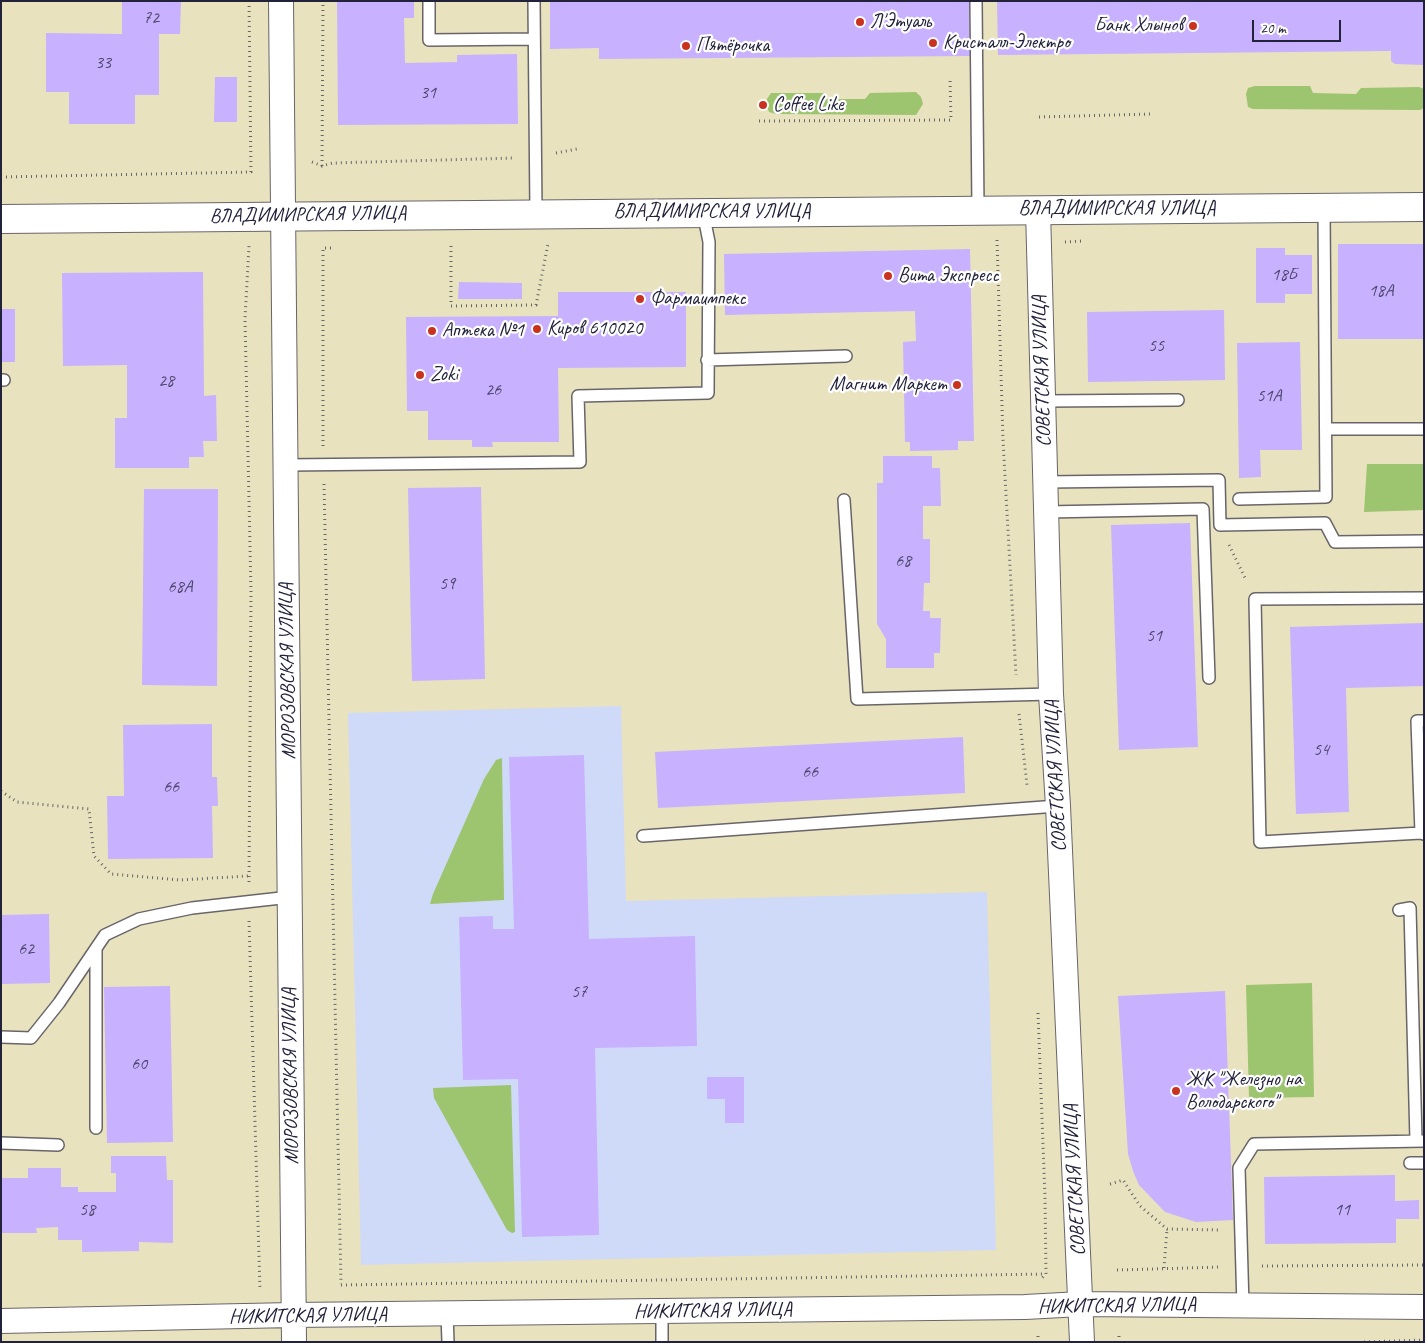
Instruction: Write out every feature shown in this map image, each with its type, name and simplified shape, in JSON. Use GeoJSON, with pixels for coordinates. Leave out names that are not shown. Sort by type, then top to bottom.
{"type":"FeatureCollection","features":[{"type":"Feature","properties":{"kind":"main road","name":"ВЛАДИМИРСКАЯ УЛИЦА"},"geometry":{"type":"LineString","coordinates":[[1,219],[283,215],[1424,207]]}},
{"type":"Feature","properties":{"kind":"street","name":"МОРОЗОВСКАЯ УЛИЦА"},"geometry":{"type":"LineString","coordinates":[[281,1],[294,1342]]}},
{"type":"Feature","properties":{"kind":"street","name":"СОВЕТСКАЯ УЛИЦА"},"geometry":{"type":"LineString","coordinates":[[1038,210],[1051,694],[1058,806],[1082,1342]]}},
{"type":"Feature","properties":{"kind":"street","name":"НИКИТСКАЯ УЛИЦА"},"geometry":{"type":"LineString","coordinates":[[1,1322],[293,1315],[1025,1307],[1081,1304],[1424,1307]]}},
{"type":"Feature","properties":{"kind":"lane"},"geometry":{"type":"LineString","coordinates":[[429,1],[429,40],[534,39]]}},
{"type":"Feature","properties":{"kind":"lane"},"geometry":{"type":"LineString","coordinates":[[534,1],[536,213]]}},
{"type":"Feature","properties":{"kind":"lane"},"geometry":{"type":"LineString","coordinates":[[976,1],[978,210]]}},
{"type":"Feature","properties":{"kind":"lane"},"geometry":{"type":"LineString","coordinates":[[1239,499],[1326,497],[1324,208]]}},
{"type":"Feature","properties":{"kind":"lane"},"geometry":{"type":"LineString","coordinates":[[286,465],[580,462],[578,396],[708,393],[709,242],[703,212]]}},
{"type":"Feature","properties":{"kind":"lane"},"geometry":{"type":"LineString","coordinates":[[708,360],[846,356]]}},
{"type":"Feature","properties":{"kind":"lane"},"geometry":{"type":"LineString","coordinates":[[1043,401],[1178,400]]}},
{"type":"Feature","properties":{"kind":"lane"},"geometry":{"type":"LineString","coordinates":[[1326,429],[1424,429]]}},
{"type":"Feature","properties":{"kind":"lane"},"geometry":{"type":"LineString","coordinates":[[1045,482],[1219,480],[1220,525],[1325,523],[1335,542],[1424,541]]}},
{"type":"Feature","properties":{"kind":"lane"},"geometry":{"type":"LineString","coordinates":[[844,500],[857,700],[1051,694]]}},
{"type":"Feature","properties":{"kind":"lane"},"geometry":{"type":"LineString","coordinates":[[1046,512],[1203,509],[1209,678]]}},
{"type":"Feature","properties":{"kind":"lane"},"geometry":{"type":"LineString","coordinates":[[1424,598],[1255,599],[1260,842],[1422,833],[1417,721],[1424,721]]}},
{"type":"Feature","properties":{"kind":"lane"},"geometry":{"type":"LineString","coordinates":[[643,836],[1058,806]]}},
{"type":"Feature","properties":{"kind":"lane"},"geometry":{"type":"LineString","coordinates":[[1,1037],[31,1038],[59,1003],[105,935],[139,919],[192,908],[290,897]]}},
{"type":"Feature","properties":{"kind":"lane"},"geometry":{"type":"LineString","coordinates":[[1244,1306],[1239,1168],[1254,1144],[1420,1141],[1410,908],[1399,910]]}},
{"type":"Feature","properties":{"kind":"lane"},"geometry":{"type":"LineString","coordinates":[[96,949],[96,1128]]}},
{"type":"Feature","properties":{"kind":"lane"},"geometry":{"type":"LineString","coordinates":[[1,1143],[58,1145]]}},
{"type":"Feature","properties":{"kind":"lane"},"geometry":{"type":"LineString","coordinates":[[1410,1163],[1424,1162]]}},
{"type":"Feature","properties":{"kind":"lane"},"geometry":{"type":"LineString","coordinates":[[662,1311],[662,1342]]}},
{"type":"Feature","properties":{"kind":"lane"},"geometry":{"type":"LineString","coordinates":[[447,1314],[448,1342]]}},
{"type":"Feature","properties":{"kind":"path"},"geometry":{"type":"LineString","coordinates":[[1,177],[251,172],[249,1]]}},
{"type":"Feature","properties":{"kind":"path"},"geometry":{"type":"LineString","coordinates":[[322,166],[323,1]]}},
{"type":"Feature","properties":{"kind":"path"},"geometry":{"type":"LineString","coordinates":[[759,121],[951,120],[950,77]]}},
{"type":"Feature","properties":{"kind":"path"},"geometry":{"type":"LineString","coordinates":[[1039,117],[1150,114]]}},
{"type":"Feature","properties":{"kind":"path"},"geometry":{"type":"LineString","coordinates":[[312,162],[322,166],[343,163],[536,158],[577,149]]}},
{"type":"Feature","properties":{"kind":"path"},"geometry":{"type":"LineString","coordinates":[[997,238],[1003,440],[1017,696],[1030,808]]}},
{"type":"Feature","properties":{"kind":"path"},"geometry":{"type":"LineString","coordinates":[[249,241],[245,319],[251,591],[248,876],[260,1296]]}},
{"type":"Feature","properties":{"kind":"path"},"geometry":{"type":"LineString","coordinates":[[451,246],[451,306],[536,305],[548,244]]}},
{"type":"Feature","properties":{"kind":"path"},"geometry":{"type":"LineString","coordinates":[[323,248],[323,464],[341,1292]]}},
{"type":"Feature","properties":{"kind":"path"},"geometry":{"type":"LineString","coordinates":[[1220,525],[1255,599]]}},
{"type":"Feature","properties":{"kind":"path"},"geometry":{"type":"LineString","coordinates":[[1,791],[17,802],[89,809],[94,856],[111,874],[180,880],[248,876]]}},
{"type":"Feature","properties":{"kind":"path"},"geometry":{"type":"LineString","coordinates":[[1038,1010],[1046,1274],[1039,1281]]}},
{"type":"Feature","properties":{"kind":"path"},"geometry":{"type":"LineString","coordinates":[[1110,1184],[1123,1180],[1140,1206],[1167,1229],[1226,1230]]}},
{"type":"Feature","properties":{"kind":"path"},"geometry":{"type":"LineString","coordinates":[[1164,1268],[1167,1229]]}},
{"type":"Feature","properties":{"kind":"path"},"geometry":{"type":"LineString","coordinates":[[1117,1270],[1242,1266],[1424,1265]]}},
{"type":"Feature","properties":{"kind":"path"},"geometry":{"type":"LineString","coordinates":[[340,1284],[1046,1274]]}},
{"type":"Feature","properties":{"kind":"path"},"geometry":{"type":"LineString","coordinates":[[1119,1336],[1119,1342]]}},
{"type":"Feature","properties":{"kind":"path"},"geometry":{"type":"LineString","coordinates":[[1364,1342],[1424,1340]]}},
{"type":"Feature","properties":{"kind":"shaded area"},"geometry":{"type":"Polygon","coordinates":[[[621,706],[626,901],[987,892],[996,1250],[361,1265],[348,713],[621,706]]]}},
{"type":"Feature","properties":{"kind":"green space"},"geometry":{"type":"Polygon","coordinates":[[[1255,86],[1310,86],[1313,93],[1356,94],[1361,88],[1419,87],[1424,89],[1424,108],[1420,110],[1253,109],[1248,107],[1246,94],[1248,88],[1255,86]]]}},
{"type":"Feature","properties":{"kind":"green space"},"geometry":{"type":"Polygon","coordinates":[[[916,92],[921,97],[923,104],[916,115],[776,114],[769,112],[767,106],[767,99],[771,93],[824,93],[826,99],[865,99],[870,93],[916,92]]]}},
{"type":"Feature","properties":{"kind":"green space"},"geometry":{"type":"Polygon","coordinates":[[[1367,464],[1424,464],[1424,510],[1364,512],[1367,464]]]}},
{"type":"Feature","properties":{"kind":"green space"},"geometry":{"type":"Polygon","coordinates":[[[502,758],[504,900],[430,904],[484,779],[496,760],[502,758]]]}},
{"type":"Feature","properties":{"kind":"green space"},"geometry":{"type":"Polygon","coordinates":[[[1312,983],[1314,1097],[1249,1098],[1246,985],[1312,983]]]}},
{"type":"Feature","properties":{"kind":"green space"},"geometry":{"type":"Polygon","coordinates":[[[511,1085],[515,1232],[512,1233],[507,1230],[434,1098],[433,1088],[511,1085]]]}},
{"type":"Feature","properties":{"kind":"building"},"geometry":{"type":"Polygon","coordinates":[[[122,1],[181,1],[180,34],[159,34],[159,95],[135,95],[135,124],[69,124],[69,92],[46,92],[46,33],[122,34],[122,1]]]}},
{"type":"Feature","properties":{"kind":"building"},"geometry":{"type":"Polygon","coordinates":[[[337,1],[414,1],[414,18],[404,18],[405,63],[457,62],[457,55],[517,54],[518,124],[338,125],[337,1]]]}},
{"type":"Feature","properties":{"kind":"building"},"geometry":{"type":"Polygon","coordinates":[[[550,1],[969,1],[970,56],[599,59],[599,48],[550,49],[550,1]]]}},
{"type":"Feature","properties":{"kind":"building"},"geometry":{"type":"Polygon","coordinates":[[[997,1],[1424,1],[1424,65],[1395,64],[1391,61],[1391,51],[998,55],[997,1]]]}},
{"type":"Feature","properties":{"kind":"building"},"geometry":{"type":"Polygon","coordinates":[[[215,77],[237,77],[237,122],[214,122],[215,77]]]}},
{"type":"Feature","properties":{"kind":"building"},"geometry":{"type":"Polygon","coordinates":[[[1338,244],[1424,244],[1424,339],[1338,339],[1338,244]]]}},
{"type":"Feature","properties":{"kind":"building"},"geometry":{"type":"Polygon","coordinates":[[[1256,248],[1285,248],[1285,255],[1312,255],[1312,294],[1285,294],[1285,303],[1256,303],[1256,248]]]}},
{"type":"Feature","properties":{"kind":"building"},"geometry":{"type":"Polygon","coordinates":[[[970,249],[974,441],[958,441],[958,450],[910,451],[910,442],[905,442],[903,342],[916,341],[915,311],[725,315],[724,254],[970,249]]]}},
{"type":"Feature","properties":{"kind":"building"},"geometry":{"type":"Polygon","coordinates":[[[203,272],[204,396],[216,395],[217,441],[203,441],[204,457],[189,457],[189,468],[115,468],[115,418],[127,418],[127,365],[63,366],[62,273],[203,272]]]}},
{"type":"Feature","properties":{"kind":"building"},"geometry":{"type":"Polygon","coordinates":[[[459,282],[522,283],[522,299],[458,299],[459,282]]]}},
{"type":"Feature","properties":{"kind":"building"},"geometry":{"type":"Polygon","coordinates":[[[558,292],[686,292],[686,367],[558,368],[559,442],[492,442],[493,447],[472,447],[472,440],[428,440],[428,411],[407,411],[406,317],[558,316],[558,292]]]}},
{"type":"Feature","properties":{"kind":"building"},"geometry":{"type":"Polygon","coordinates":[[[1,309],[15,309],[15,362],[1,362],[1,309]]]}},
{"type":"Feature","properties":{"kind":"building"},"geometry":{"type":"Polygon","coordinates":[[[1224,310],[1225,380],[1088,382],[1087,312],[1224,310]]]}},
{"type":"Feature","properties":{"kind":"building"},"geometry":{"type":"Polygon","coordinates":[[[1300,342],[1302,450],[1260,450],[1261,477],[1239,478],[1237,343],[1300,342]]]}},
{"type":"Feature","properties":{"kind":"building"},"geometry":{"type":"Polygon","coordinates":[[[883,456],[932,456],[932,468],[940,468],[941,506],[923,506],[923,539],[930,539],[930,583],[924,583],[923,611],[930,611],[930,618],[941,618],[940,653],[934,653],[934,668],[886,668],[886,639],[877,624],[877,483],[883,483],[883,456]]]}},
{"type":"Feature","properties":{"kind":"building"},"geometry":{"type":"Polygon","coordinates":[[[481,487],[485,679],[412,681],[408,488],[481,487]]]}},
{"type":"Feature","properties":{"kind":"building"},"geometry":{"type":"Polygon","coordinates":[[[144,489],[218,489],[217,686],[142,685],[144,489]]]}},
{"type":"Feature","properties":{"kind":"building"},"geometry":{"type":"Polygon","coordinates":[[[1190,523],[1198,747],[1119,750],[1111,525],[1190,523]]]}},
{"type":"Feature","properties":{"kind":"building"},"geometry":{"type":"Polygon","coordinates":[[[1424,623],[1424,686],[1346,688],[1349,812],[1296,814],[1290,627],[1424,623]]]}},
{"type":"Feature","properties":{"kind":"building"},"geometry":{"type":"Polygon","coordinates":[[[212,724],[212,777],[217,777],[218,806],[212,806],[213,858],[108,859],[107,796],[124,796],[123,725],[212,724]]]}},
{"type":"Feature","properties":{"kind":"building"},"geometry":{"type":"Polygon","coordinates":[[[963,737],[965,793],[658,808],[655,752],[963,737]]]}},
{"type":"Feature","properties":{"kind":"building"},"geometry":{"type":"Polygon","coordinates":[[[584,755],[589,939],[695,936],[697,1046],[595,1048],[599,1235],[522,1237],[518,1079],[463,1080],[459,917],[493,916],[493,929],[514,929],[509,757],[584,755]]]}},
{"type":"Feature","properties":{"kind":"building"},"geometry":{"type":"Polygon","coordinates":[[[49,914],[50,983],[1,984],[1,915],[49,914]]]}},
{"type":"Feature","properties":{"kind":"building"},"geometry":{"type":"Polygon","coordinates":[[[170,986],[173,1142],[107,1143],[104,987],[170,986]]]}},
{"type":"Feature","properties":{"kind":"building","name":"ЖК \"Железно на Володарского\""},"geometry":{"type":"Polygon","coordinates":[[[1225,991],[1233,1220],[1196,1222],[1165,1212],[1139,1185],[1133,1171],[1128,1154],[1118,996],[1225,991]]]}},
{"type":"Feature","properties":{"kind":"building"},"geometry":{"type":"Polygon","coordinates":[[[707,1077],[744,1077],[744,1123],[725,1123],[725,1099],[707,1099],[707,1077]]]}},
{"type":"Feature","properties":{"kind":"building"},"geometry":{"type":"Polygon","coordinates":[[[111,1156],[166,1156],[167,1180],[173,1180],[173,1243],[139,1242],[139,1251],[82,1252],[82,1240],[58,1240],[58,1227],[36,1228],[37,1233],[1,1233],[1,1178],[28,1178],[28,1168],[61,1168],[61,1187],[78,1187],[78,1192],[116,1192],[116,1173],[111,1173],[111,1156]]]}},
{"type":"Feature","properties":{"kind":"building"},"geometry":{"type":"Polygon","coordinates":[[[1395,1175],[1395,1201],[1419,1200],[1419,1219],[1396,1219],[1396,1243],[1265,1244],[1264,1177],[1395,1175]]]}},
{"type":"Feature","properties":{"kind":"place","name":"Л'Этуаль"},"geometry":{"type":"Point","coordinates":[860,22]}},
{"type":"Feature","properties":{"kind":"place","name":"Банк Хлынов"},"geometry":{"type":"Point","coordinates":[1193,26]}},
{"type":"Feature","properties":{"kind":"place","name":"Кристалл-Электро"},"geometry":{"type":"Point","coordinates":[933,43]}},
{"type":"Feature","properties":{"kind":"place","name":"Пятёрочка"},"geometry":{"type":"Point","coordinates":[686,46]}},
{"type":"Feature","properties":{"kind":"place","name":"Coffee Like"},"geometry":{"type":"Point","coordinates":[763,105]}},
{"type":"Feature","properties":{"kind":"place","name":"Вита Экспресс"},"geometry":{"type":"Point","coordinates":[888,276]}},
{"type":"Feature","properties":{"kind":"place","name":"Фармаимпекс"},"geometry":{"type":"Point","coordinates":[640,299]}},
{"type":"Feature","properties":{"kind":"place","name":"Киров 610020"},"geometry":{"type":"Point","coordinates":[537,329]}},
{"type":"Feature","properties":{"kind":"place","name":"Аптека №1"},"geometry":{"type":"Point","coordinates":[432,331]}},
{"type":"Feature","properties":{"kind":"place","name":"Zoki"},"geometry":{"type":"Point","coordinates":[420,375]}},
{"type":"Feature","properties":{"kind":"place","name":"Магнит Маркет"},"geometry":{"type":"Point","coordinates":[957,385]}},
{"type":"Feature","properties":{"kind":"place","name":"ЖК \"Железно на Володарского\""},"geometry":{"type":"Point","coordinates":[1176,1091]}}]}
